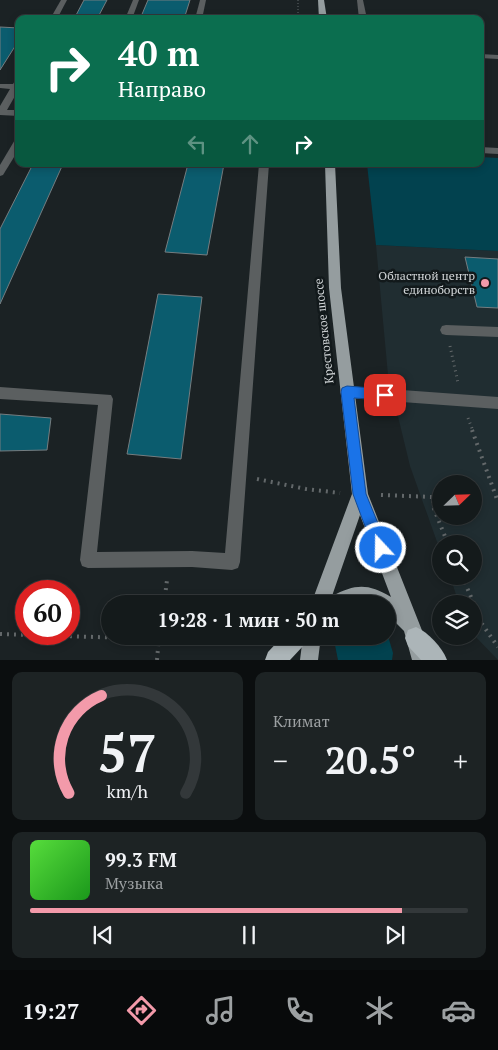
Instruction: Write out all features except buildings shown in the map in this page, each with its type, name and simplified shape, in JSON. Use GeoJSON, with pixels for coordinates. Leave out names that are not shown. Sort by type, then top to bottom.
{"type":"FeatureCollection","features":[{"type":"Feature","properties":{"kind":"highway"},"geometry":{"type":"LineString","coordinates":[[416,638],[436,660]]}},
{"type":"Feature","properties":{"kind":"highway"},"geometry":{"type":"LineString","coordinates":[[276,660],[308,649]]}},
{"type":"Feature","properties":{"kind":"main road"},"geometry":{"type":"LineString","coordinates":[[321,0],[323,15]]}},
{"type":"Feature","properties":{"kind":"main road","name":"Крестовское шоссе"},"geometry":{"type":"LineString","coordinates":[[330,167],[335,288],[360,494],[416,638],[421,660]]}},
{"type":"Feature","properties":{"kind":"main road","name":"Крестовское шоссе"},"geometry":{"type":"LineString","coordinates":[[323,595],[360,494]]}},
{"type":"Feature","properties":{"kind":"main road"},"geometry":{"type":"LineString","coordinates":[[396,611],[404,618],[416,638]]}},
{"type":"Feature","properties":{"kind":"street"},"geometry":{"type":"LineString","coordinates":[[55,15],[64,0]]}},
{"type":"Feature","properties":{"kind":"street"},"geometry":{"type":"LineString","coordinates":[[130,15],[136,0]]}},
{"type":"Feature","properties":{"kind":"street"},"geometry":{"type":"LineString","coordinates":[[199,15],[203,0]]}},
{"type":"Feature","properties":{"kind":"street"},"geometry":{"type":"LineString","coordinates":[[360,0],[362,15]]}},
{"type":"Feature","properties":{"kind":"street"},"geometry":{"type":"LineString","coordinates":[[484,56],[498,57]]}},
{"type":"Feature","properties":{"kind":"street"},"geometry":{"type":"LineString","coordinates":[[0,86],[15,84]]}},
{"type":"Feature","properties":{"kind":"street"},"geometry":{"type":"LineString","coordinates":[[15,88],[1,112],[15,112]]}},
{"type":"Feature","properties":{"kind":"street"},"geometry":{"type":"LineString","coordinates":[[0,173],[15,147]]}},
{"type":"Feature","properties":{"kind":"street"},"geometry":{"type":"LineString","coordinates":[[484,150],[498,151]]}},
{"type":"Feature","properties":{"kind":"street"},"geometry":{"type":"LineString","coordinates":[[0,393],[106,399],[88,560],[192,559],[232,562],[264,167]]}},
{"type":"Feature","properties":{"kind":"street"},"geometry":{"type":"LineString","coordinates":[[446,330],[498,332]]}},
{"type":"Feature","properties":{"kind":"street"},"geometry":{"type":"LineString","coordinates":[[347,392],[498,403]]}},
{"type":"Feature","properties":{"kind":"path"},"geometry":{"type":"LineString","coordinates":[[298,0],[298,15]]}},
{"type":"Feature","properties":{"kind":"path"},"geometry":{"type":"LineString","coordinates":[[482,624],[498,647]]}},
{"type":"Feature","properties":{"kind":"path"},"geometry":{"type":"LineString","coordinates":[[0,634],[101,636]]}},
{"type":"Feature","properties":{"kind":"path"},"geometry":{"type":"LineString","coordinates":[[157,660],[158,645]]}},
{"type":"Feature","properties":{"kind":"shaded area"},"geometry":{"type":"Polygon","coordinates":[[[484,157],[498,158],[498,251],[376,245],[367,167],[484,167],[484,157]]]}},
{"type":"Feature","properties":{"kind":"shaded area"},"geometry":{"type":"Polygon","coordinates":[[[376,245],[498,251],[498,660],[482,643],[482,595],[456,595],[453,585],[482,585],[482,535],[435,535],[410,466],[388,375],[376,245]]]}},
{"type":"Feature","properties":{"kind":"shaded area"},"geometry":{"type":"Polygon","coordinates":[[[335,645],[391,645],[393,653],[392,660],[338,660],[335,645]]]}},
{"type":"Feature","properties":{"kind":"place","name":"Областной центр единоборств"},"geometry":{"type":"Point","coordinates":[485,283]}},
{"type":"Feature","properties":{"kind":"route"},"geometry":{"type":"LineString","coordinates":[[381,548],[360,494],[347,392],[385,395]]}}]}
